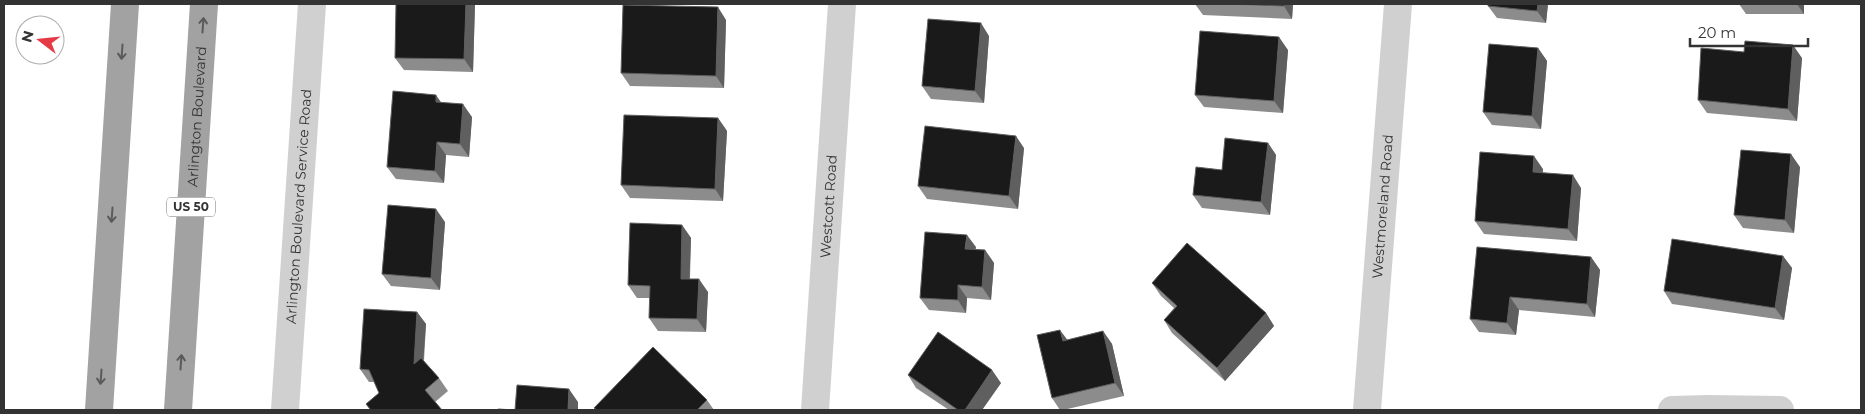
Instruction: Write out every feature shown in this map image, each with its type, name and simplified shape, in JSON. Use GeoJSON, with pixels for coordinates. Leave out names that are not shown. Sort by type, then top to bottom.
{"type":"FeatureCollection","features":[{"type":"Feature","properties":{"kind":"highway"},"geometry":{"type":"LineString","coordinates":[[99,410],[125,4]]}},
{"type":"Feature","properties":{"kind":"highway","name":"Arlington Boulevard"},"geometry":{"type":"LineString","coordinates":[[178,410],[204,4]]}},
{"type":"Feature","properties":{"kind":"street","name":"Arlington Boulevard Service Road"},"geometry":{"type":"LineString","coordinates":[[285,410],[312,4]]}},
{"type":"Feature","properties":{"kind":"street","name":"Westcott Road"},"geometry":{"type":"LineString","coordinates":[[815,410],[842,4]]}},
{"type":"Feature","properties":{"kind":"street","name":"Westmoreland Road"},"geometry":{"type":"LineString","coordinates":[[1367,410],[1398,4]]}},
{"type":"Feature","properties":{"kind":"street"},"geometry":{"type":"LineString","coordinates":[[1672,410],[1780,410]]}},
{"type":"Feature","properties":{"kind":"building"},"geometry":{"type":"Polygon","coordinates":[[[396,4],[466,4],[464,59],[395,58],[396,4]]]}},
{"type":"Feature","properties":{"kind":"building"},"geometry":{"type":"Polygon","coordinates":[[[1231,4],[1284,4],[1284,6],[1231,4]]]}},
{"type":"Feature","properties":{"kind":"building"},"geometry":{"type":"Polygon","coordinates":[[[1488,4],[1538,4],[1537,11],[1488,6],[1488,4]]]}},
{"type":"Feature","properties":{"kind":"building"},"geometry":{"type":"Polygon","coordinates":[[[623,5],[718,7],[716,76],[621,73],[623,5]]]}},
{"type":"Feature","properties":{"kind":"building"},"geometry":{"type":"Polygon","coordinates":[[[928,19],[981,23],[975,91],[922,86],[928,19]]]}},
{"type":"Feature","properties":{"kind":"building"},"geometry":{"type":"Polygon","coordinates":[[[1200,31],[1279,37],[1274,101],[1195,95],[1200,31]]]}},
{"type":"Feature","properties":{"kind":"building"},"geometry":{"type":"Polygon","coordinates":[[[1745,41],[1793,45],[1788,109],[1698,100],[1701,48],[1744,52],[1745,41]]]}},
{"type":"Feature","properties":{"kind":"building"},"geometry":{"type":"Polygon","coordinates":[[[1489,44],[1538,48],[1532,116],[1483,112],[1489,44]]]}},
{"type":"Feature","properties":{"kind":"building"},"geometry":{"type":"Polygon","coordinates":[[[393,91],[436,95],[436,102],[463,104],[460,144],[437,142],[435,171],[387,167],[393,91]]]}},
{"type":"Feature","properties":{"kind":"building"},"geometry":{"type":"Polygon","coordinates":[[[624,115],[718,118],[715,189],[621,185],[624,115]]]}},
{"type":"Feature","properties":{"kind":"building"},"geometry":{"type":"Polygon","coordinates":[[[925,126],[1016,136],[1009,196],[918,186],[925,126]]]}},
{"type":"Feature","properties":{"kind":"building"},"geometry":{"type":"Polygon","coordinates":[[[1225,138],[1268,143],[1261,202],[1193,195],[1196,167],[1222,170],[1225,138]]]}},
{"type":"Feature","properties":{"kind":"building"},"geometry":{"type":"Polygon","coordinates":[[[1741,150],[1791,154],[1785,220],[1734,215],[1741,150]]]}},
{"type":"Feature","properties":{"kind":"building"},"geometry":{"type":"Polygon","coordinates":[[[1480,152],[1534,156],[1533,172],[1573,175],[1568,229],[1475,221],[1480,152]]]}},
{"type":"Feature","properties":{"kind":"building"},"geometry":{"type":"Polygon","coordinates":[[[388,205],[436,209],[431,278],[382,274],[388,205]]]}},
{"type":"Feature","properties":{"kind":"building"},"geometry":{"type":"Polygon","coordinates":[[[630,223],[682,225],[681,279],[699,279],[697,319],[649,318],[650,286],[628,285],[630,223]]]}},
{"type":"Feature","properties":{"kind":"building"},"geometry":{"type":"Polygon","coordinates":[[[925,232],[967,235],[965,249],[985,250],[982,287],[958,285],[958,300],[920,298],[925,232]]]}},
{"type":"Feature","properties":{"kind":"building"},"geometry":{"type":"Polygon","coordinates":[[[1672,239],[1783,256],[1775,308],[1664,291],[1672,239]]]}},
{"type":"Feature","properties":{"kind":"building"},"geometry":{"type":"Polygon","coordinates":[[[1187,243],[1266,313],[1217,368],[1164,320],[1177,306],[1152,283],[1187,243]]]}},
{"type":"Feature","properties":{"kind":"building"},"geometry":{"type":"Polygon","coordinates":[[[1477,247],[1591,257],[1587,304],[1510,297],[1507,323],[1470,319],[1477,247]]]}},
{"type":"Feature","properties":{"kind":"building"},"geometry":{"type":"Polygon","coordinates":[[[364,309],[417,312],[414,364],[421,358],[439,378],[425,390],[442,410],[371,410],[366,404],[379,393],[369,370],[360,369],[364,309]]]}},
{"type":"Feature","properties":{"kind":"building"},"geometry":{"type":"Polygon","coordinates":[[[1060,330],[1063,341],[1103,331],[1115,383],[1052,398],[1037,335],[1060,330]]]}},
{"type":"Feature","properties":{"kind":"building"},"geometry":{"type":"Polygon","coordinates":[[[938,332],[992,370],[965,410],[958,410],[908,375],[938,332]]]}},
{"type":"Feature","properties":{"kind":"building"},"geometry":{"type":"Polygon","coordinates":[[[653,347],[707,400],[697,410],[597,410],[594,408],[653,347]]]}},
{"type":"Feature","properties":{"kind":"building"},"geometry":{"type":"Polygon","coordinates":[[[517,385],[569,389],[568,410],[515,410],[517,385]]]}}]}
